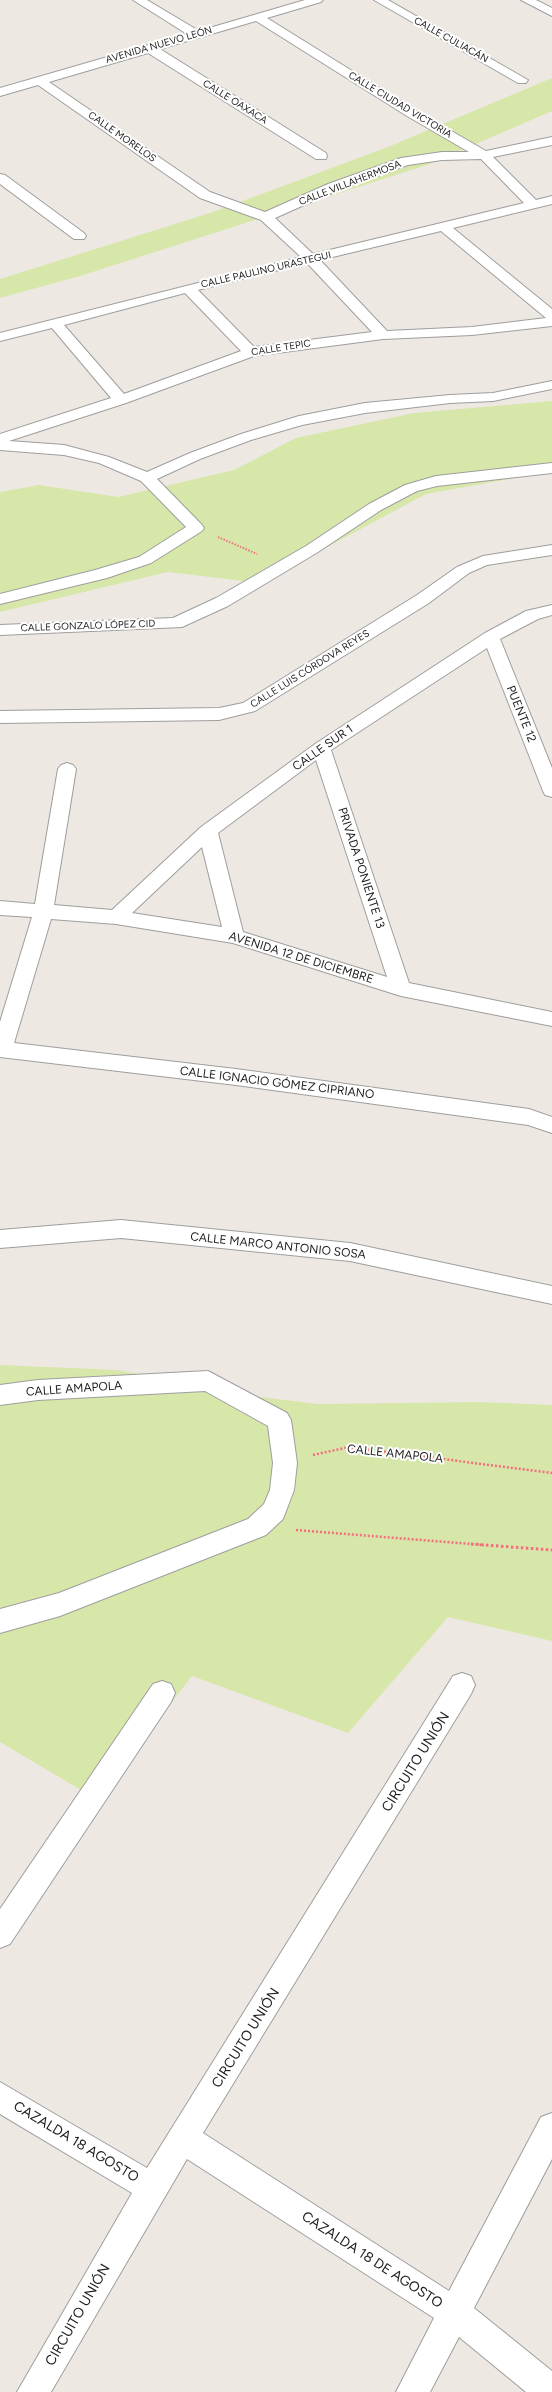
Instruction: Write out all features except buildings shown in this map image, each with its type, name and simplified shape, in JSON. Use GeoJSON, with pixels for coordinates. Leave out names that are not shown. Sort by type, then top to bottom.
{"type":"FeatureCollection","features":[{"type":"Feature","properties":{"kind":"street"},"geometry":{"type":"LineString","coordinates":[[139,0],[196,34]]}},
{"type":"Feature","properties":{"kind":"street","name":"AVENIDA NUEVO LEÓN"},"geometry":{"type":"LineString","coordinates":[[0,92],[257,17],[302,2],[317,0]]}},
{"type":"Feature","properties":{"kind":"street","name":"CALLE CULIACÁN"},"geometry":{"type":"LineString","coordinates":[[380,0],[522,80]]}},
{"type":"Feature","properties":{"kind":"street"},"geometry":{"type":"LineString","coordinates":[[527,0],[552,13]]}},
{"type":"Feature","properties":{"kind":"street","name":"CALLE CIUDAD VICTORIA"},"geometry":{"type":"LineString","coordinates":[[257,17],[411,113],[484,154],[533,205]]}},
{"type":"Feature","properties":{"kind":"street","name":"CALLE OAXACA"},"geometry":{"type":"LineString","coordinates":[[149,48],[320,156]]}},
{"type":"Feature","properties":{"kind":"street","name":"CALLE MORELOS"},"geometry":{"type":"LineString","coordinates":[[38,80],[205,195],[266,217]]}},
{"type":"Feature","properties":{"kind":"street","name":"CALLE VILLAHERMOSA"},"geometry":{"type":"LineString","coordinates":[[266,217],[333,187],[406,161],[442,156],[484,154],[552,141]]}},
{"type":"Feature","properties":{"kind":"street"},"geometry":{"type":"LineString","coordinates":[[0,178],[79,236]]}},
{"type":"Feature","properties":{"kind":"street","name":"CALLE PAULINO URASTEGUI"},"geometry":{"type":"LineString","coordinates":[[0,337],[188,288],[552,200]]}},
{"type":"Feature","properties":{"kind":"street"},"geometry":{"type":"LineString","coordinates":[[266,217],[311,259],[383,336]]}},
{"type":"Feature","properties":{"kind":"street"},"geometry":{"type":"LineString","coordinates":[[444,227],[552,316]]}},
{"type":"Feature","properties":{"kind":"street"},"geometry":{"type":"LineString","coordinates":[[188,288],[251,352]]}},
{"type":"Feature","properties":{"kind":"street","name":"CALLE TEPIC"},"geometry":{"type":"LineString","coordinates":[[4,440],[121,400],[251,352],[383,336],[472,331],[552,322]]}},
{"type":"Feature","properties":{"kind":"street"},"geometry":{"type":"LineString","coordinates":[[56,323],[121,400]]}},
{"type":"Feature","properties":{"kind":"street"},"geometry":{"type":"LineString","coordinates":[[152,484],[202,453],[299,421],[365,408],[493,397],[552,385]]}},
{"type":"Feature","properties":{"kind":"street"},"geometry":{"type":"LineString","coordinates":[[0,423],[4,440],[64,450],[104,460],[152,484],[192,523],[145,560],[101,574],[0,598]]}},
{"type":"Feature","properties":{"kind":"street"},"geometry":{"type":"LineString","coordinates":[[284,566],[375,507],[411,488],[436,481],[552,468]]}},
{"type":"Feature","properties":{"kind":"street","name":"CALLE LUIS CÓRDOVA REYES"},"geometry":{"type":"LineString","coordinates":[[0,717],[219,714],[249,707],[422,599],[463,570],[483,561],[552,550]]}},
{"type":"Feature","properties":{"kind":"street","name":"CALLE GONZALO LÓPEZ CID"},"geometry":{"type":"LineString","coordinates":[[0,630],[176,623],[222,602],[284,566]]}},
{"type":"Feature","properties":{"kind":"street","name":"CALLE SUR 1"},"geometry":{"type":"LineString","coordinates":[[116,917],[208,831],[321,748],[491,637],[532,615],[552,610]]}},
{"type":"Feature","properties":{"kind":"street","name":"PUENTE 12"},"geometry":{"type":"LineString","coordinates":[[491,637],[552,791]]}},
{"type":"Feature","properties":{"kind":"street","name":"PRIVADA PONIENTE 13"},"geometry":{"type":"LineString","coordinates":[[321,748],[401,989]]}},
{"type":"Feature","properties":{"kind":"street"},"geometry":{"type":"LineString","coordinates":[[1,1049],[43,913],[67,769]]}},
{"type":"Feature","properties":{"kind":"street"},"geometry":{"type":"LineString","coordinates":[[208,831],[234,936]]}},
{"type":"Feature","properties":{"kind":"street","name":"AVENIDA 12 DE DICIEMBRE"},"geometry":{"type":"LineString","coordinates":[[0,908],[43,913],[116,917],[234,936],[401,989],[552,1019]]}},
{"type":"Feature","properties":{"kind":"street","name":"CALLE IGNACIO GÓMEZ CIPRIANO"},"geometry":{"type":"LineString","coordinates":[[1,1049],[236,1077],[529,1117],[552,1125]]}},
{"type":"Feature","properties":{"kind":"street","name":"CALLE MARCO ANTONIO SOSA"},"geometry":{"type":"LineString","coordinates":[[0,1239],[121,1229],[350,1252],[552,1295]]}},
{"type":"Feature","properties":{"kind":"street","name":"CALLE AMAPOLA"},"geometry":{"type":"LineString","coordinates":[[0,1395],[38,1390],[208,1381],[280,1420],[285,1463]]}},
{"type":"Feature","properties":{"kind":"street"},"geometry":{"type":"LineString","coordinates":[[0,1621],[60,1604],[257,1527],[274,1512],[282,1490],[285,1463]]}},
{"type":"Feature","properties":{"kind":"street","name":"CIRCUITO UNIÓN"},"geometry":{"type":"LineString","coordinates":[[33,2392],[152,2188],[184,2139],[462,1685]]}},
{"type":"Feature","properties":{"kind":"street"},"geometry":{"type":"LineString","coordinates":[[0,1934],[162,1693]]}},
{"type":"Feature","properties":{"kind":"street","name":"CAZALDA 18 AGOSTO"},"geometry":{"type":"LineString","coordinates":[[0,2097],[152,2188]]}},
{"type":"Feature","properties":{"kind":"street"},"geometry":{"type":"LineString","coordinates":[[412,2392],[453,2312],[552,2128]]}},
{"type":"Feature","properties":{"kind":"street","name":"CAZALDA 18 DE AGOSTO"},"geometry":{"type":"LineString","coordinates":[[184,2139],[453,2312],[552,2392]]}},
{"type":"Feature","properties":{"kind":"path"},"geometry":{"type":"LineString","coordinates":[[192,523],[284,566]]}},
{"type":"Feature","properties":{"kind":"path","name":"CALLE AMAPOLA"},"geometry":{"type":"LineString","coordinates":[[285,1463],[348,1447],[552,1473]]}},
{"type":"Feature","properties":{"kind":"path"},"geometry":{"type":"LineString","coordinates":[[257,1527],[552,1550]]}},
{"type":"Feature","properties":{"kind":"green space"},"geometry":{"type":"Polygon","coordinates":[[[552,78],[552,111],[430,164],[80,276],[0,298],[0,279],[213,212],[388,147],[552,78]]]}},
{"type":"Feature","properties":{"kind":"green space"},"geometry":{"type":"Polygon","coordinates":[[[552,401],[552,473],[537,474],[426,494],[299,562],[251,582],[168,572],[0,612],[0,492],[39,485],[118,497],[234,470],[296,438],[414,413],[552,401]]]}},
{"type":"Feature","properties":{"kind":"green space"},"geometry":{"type":"Polygon","coordinates":[[[0,1365],[118,1370],[235,1394],[318,1404],[480,1402],[552,1405],[552,1641],[448,1617],[348,1733],[192,1676],[96,1799],[0,1742],[0,1365]]]}}]}
